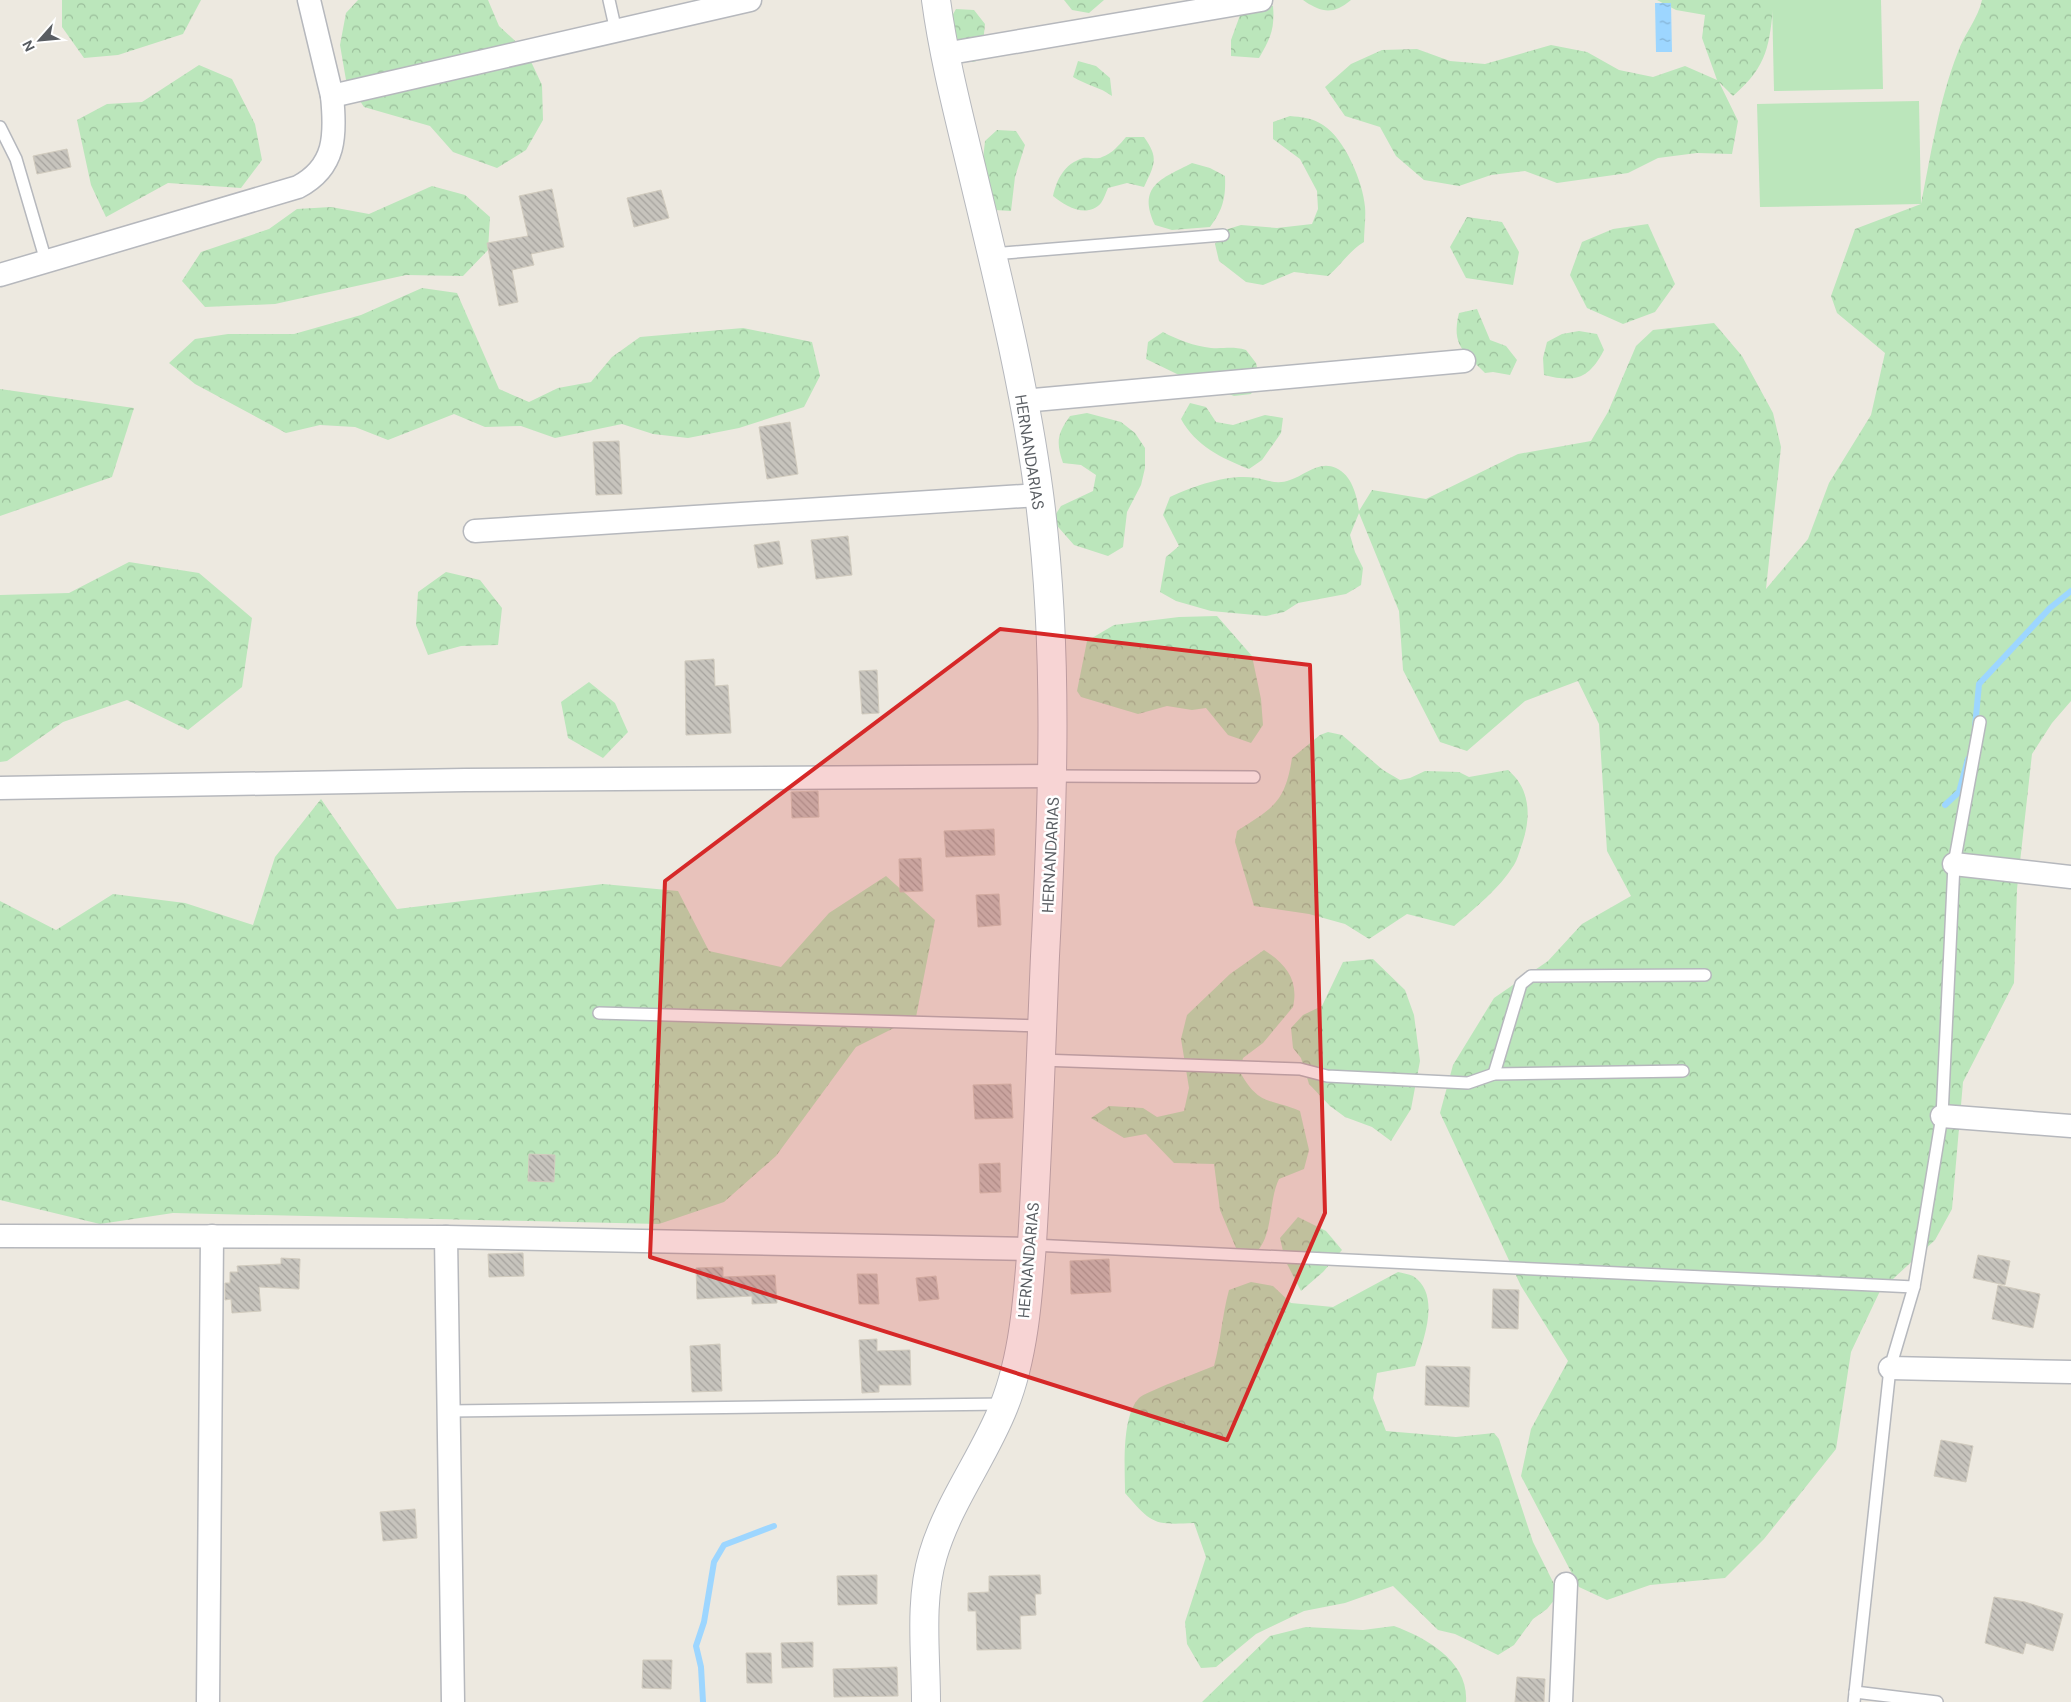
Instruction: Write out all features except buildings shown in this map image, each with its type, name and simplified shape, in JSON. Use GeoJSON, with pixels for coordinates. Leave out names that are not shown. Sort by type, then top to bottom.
{"type":"FeatureCollection","features":[{"type":"Feature","properties":{"kind":"street"},"geometry":{"type":"LineString","coordinates":[[0,275],[298,187],[310,181],[327,162],[332,147],[332,96],[309,0]]}},
{"type":"Feature","properties":{"kind":"street"},"geometry":{"type":"LineString","coordinates":[[332,96],[750,0]]}},
{"type":"Feature","properties":{"kind":"street","name":"HERNANDARIAS"},"geometry":{"type":"LineString","coordinates":[[926,1702],[926,1600],[932,1558],[946,1517],[1005,1404],[1014,1375],[1021,1334],[1031,1247],[1054,776],[1049,613],[1039,495],[1023,401],[992,254],[944,54],[936,0]]}},
{"type":"Feature","properties":{"kind":"street"},"geometry":{"type":"LineString","coordinates":[[944,54],[1261,0]]}},
{"type":"Feature","properties":{"kind":"street"},"geometry":{"type":"LineString","coordinates":[[1023,401],[1464,361]]}},
{"type":"Feature","properties":{"kind":"street"},"geometry":{"type":"LineString","coordinates":[[475,531],[1039,495]]}},
{"type":"Feature","properties":{"kind":"street"},"geometry":{"type":"LineString","coordinates":[[0,788],[475,780],[1054,776]]}},
{"type":"Feature","properties":{"kind":"street"},"geometry":{"type":"LineString","coordinates":[[1954,864],[2071,877]]}},
{"type":"Feature","properties":{"kind":"street"},"geometry":{"type":"LineString","coordinates":[[1942,1116],[2071,1126]]}},
{"type":"Feature","properties":{"kind":"street"},"geometry":{"type":"LineString","coordinates":[[0,1236],[446,1237],[1031,1247]]}},
{"type":"Feature","properties":{"kind":"street"},"geometry":{"type":"LineString","coordinates":[[208,1702],[212,1236]]}},
{"type":"Feature","properties":{"kind":"street"},"geometry":{"type":"LineString","coordinates":[[446,1237],[453,1702]]}},
{"type":"Feature","properties":{"kind":"street"},"geometry":{"type":"LineString","coordinates":[[1890,1368],[2071,1372]]}},
{"type":"Feature","properties":{"kind":"street"},"geometry":{"type":"LineString","coordinates":[[1561,1702],[1566,1584]]}},
{"type":"Feature","properties":{"kind":"lane"},"geometry":{"type":"LineString","coordinates":[[610,0],[616,31]]}},
{"type":"Feature","properties":{"kind":"lane"},"geometry":{"type":"LineString","coordinates":[[0,128],[16,159],[46,261]]}},
{"type":"Feature","properties":{"kind":"lane"},"geometry":{"type":"LineString","coordinates":[[992,254],[1223,235]]}},
{"type":"Feature","properties":{"kind":"lane"},"geometry":{"type":"LineString","coordinates":[[1937,1702],[1855,1697],[1890,1368],[1914,1286],[1942,1116],[1954,864],[1980,722]]}},
{"type":"Feature","properties":{"kind":"lane"},"geometry":{"type":"LineString","coordinates":[[1054,776],[1254,777]]}},
{"type":"Feature","properties":{"kind":"lane"},"geometry":{"type":"LineString","coordinates":[[1494,1074],[1521,984],[1531,976],[1706,975]]}},
{"type":"Feature","properties":{"kind":"lane"},"geometry":{"type":"LineString","coordinates":[[598,1013],[1042,1026]]}},
{"type":"Feature","properties":{"kind":"lane"},"geometry":{"type":"LineString","coordinates":[[1040,1060],[1300,1069],[1327,1076],[1468,1083],[1494,1074],[1683,1072]]}},
{"type":"Feature","properties":{"kind":"lane"},"geometry":{"type":"LineString","coordinates":[[1031,1247],[1914,1286]]}},
{"type":"Feature","properties":{"kind":"lane"},"geometry":{"type":"LineString","coordinates":[[449,1411],[1005,1404]]}},
{"type":"Feature","properties":{"kind":"highlighted area"},"geometry":{"type":"Polygon","coordinates":[[[1000,629],[1310,665],[1325,1213],[1227,1440],[650,1257],[665,881],[1000,629]]]}},
{"type":"Feature","properties":{"kind":"green space"},"geometry":{"type":"Polygon","coordinates":[[[62,0],[201,0],[183,34],[118,55],[84,58],[62,27],[62,0]]]}},
{"type":"Feature","properties":{"kind":"green space"},"geometry":{"type":"Polygon","coordinates":[[[358,0],[488,0],[499,26],[526,51],[542,85],[543,120],[526,150],[497,168],[453,152],[430,126],[364,107],[346,80],[340,45],[346,13],[358,0]]]}},
{"type":"Feature","properties":{"kind":"green space"},"geometry":{"type":"Polygon","coordinates":[[[1064,0],[1104,0],[1089,13],[1072,10],[1064,0]]]}},
{"type":"Feature","properties":{"kind":"green space"},"geometry":{"type":"Polygon","coordinates":[[[1260,0],[1273,6],[1271,34],[1266,45],[1259,58],[1231,56],[1231,40],[1243,7],[1260,0]]]}},
{"type":"Feature","properties":{"kind":"green space"},"geometry":{"type":"Polygon","coordinates":[[[1303,0],[1351,0],[1339,8],[1322,10],[1303,0]]]}},
{"type":"Feature","properties":{"kind":"green space"},"geometry":{"type":"Polygon","coordinates":[[[1657,0],[1774,0],[1768,42],[1765,53],[1754,74],[1733,96],[1719,82],[1738,121],[1732,154],[1697,153],[1658,158],[1628,173],[1557,183],[1525,171],[1491,175],[1459,186],[1424,180],[1396,156],[1380,127],[1345,116],[1325,87],[1351,64],[1382,50],[1417,49],[1450,61],[1485,64],[1551,45],[1587,52],[1619,70],[1653,77],[1685,66],[1717,80],[1702,38],[1705,15],[1676,10],[1657,0]]]}},
{"type":"Feature","properties":{"kind":"green space"},"geometry":{"type":"Polygon","coordinates":[[[1772,0],[1881,0],[1883,89],[1774,91],[1772,0]]]}},
{"type":"Feature","properties":{"kind":"green space"},"geometry":{"type":"Polygon","coordinates":[[[1982,0],[2071,0],[2071,701],[2052,723],[2032,754],[2017,889],[2014,983],[1963,1082],[1952,1209],[1935,1240],[1880,1291],[1851,1352],[1836,1449],[1764,1539],[1725,1578],[1650,1585],[1607,1600],[1579,1587],[1521,1476],[1531,1429],[1568,1361],[1521,1286],[1440,1113],[1453,1065],[1494,998],[1548,961],[1582,924],[1631,896],[1607,851],[1599,724],[1578,681],[1525,701],[1467,751],[1440,742],[1403,670],[1399,611],[1359,513],[1350,535],[1355,552],[1363,568],[1361,585],[1346,594],[1298,603],[1284,612],[1266,616],[1211,611],[1176,601],[1160,592],[1166,557],[1179,546],[1163,515],[1170,497],[1200,485],[1235,477],[1277,482],[1285,481],[1296,478],[1312,469],[1324,466],[1336,468],[1350,481],[1357,499],[1359,511],[1372,490],[1426,499],[1518,454],[1591,441],[1608,412],[1636,346],[1653,330],[1714,323],[1742,356],[1773,413],[1781,447],[1766,589],[1808,539],[1829,483],[1871,415],[1885,353],[1837,313],[1831,296],[1855,229],[1921,204],[1936,127],[1951,70],[1982,0]]]}},
{"type":"Feature","properties":{"kind":"green space"},"geometry":{"type":"Polygon","coordinates":[[[956,9],[974,10],[985,24],[983,43],[990,57],[973,62],[957,54],[948,23],[956,9]]]}},
{"type":"Feature","properties":{"kind":"green space"},"geometry":{"type":"Polygon","coordinates":[[[1078,61],[1096,66],[1110,78],[1112,96],[1073,77],[1078,61]]]}},
{"type":"Feature","properties":{"kind":"green space"},"geometry":{"type":"Polygon","coordinates":[[[199,65],[232,79],[255,124],[262,160],[241,188],[168,183],[106,217],[91,185],[77,120],[107,104],[142,102],[199,65]]]}},
{"type":"Feature","properties":{"kind":"green space"},"geometry":{"type":"Polygon","coordinates":[[[1919,101],[1921,204],[1760,207],[1757,104],[1919,101]]]}},
{"type":"Feature","properties":{"kind":"green space"},"geometry":{"type":"Polygon","coordinates":[[[1290,116],[1311,119],[1323,125],[1339,140],[1352,162],[1364,197],[1364,242],[1328,276],[1294,272],[1263,285],[1246,282],[1219,261],[1215,244],[1225,230],[1241,225],[1277,228],[1312,224],[1318,209],[1317,191],[1300,159],[1273,139],[1273,122],[1290,116]]]}},
{"type":"Feature","properties":{"kind":"green space"},"geometry":{"type":"Polygon","coordinates":[[[997,130],[1016,131],[1025,145],[1015,177],[1011,211],[995,210],[983,159],[985,141],[997,130]]]}},
{"type":"Feature","properties":{"kind":"green space"},"geometry":{"type":"Polygon","coordinates":[[[1126,137],[1144,137],[1152,150],[1153,167],[1144,187],[1127,183],[1108,188],[1101,203],[1089,210],[1070,207],[1053,196],[1059,178],[1066,168],[1083,158],[1106,156],[1126,137]]]}},
{"type":"Feature","properties":{"kind":"green space"},"geometry":{"type":"Polygon","coordinates":[[[1192,163],[1210,168],[1225,176],[1223,203],[1218,215],[1210,227],[1172,230],[1155,225],[1150,212],[1149,201],[1155,185],[1162,179],[1192,163]]]}},
{"type":"Feature","properties":{"kind":"green space"},"geometry":{"type":"Polygon","coordinates":[[[432,186],[465,195],[490,217],[488,250],[463,276],[406,275],[275,304],[205,307],[182,281],[201,252],[269,229],[297,209],[331,207],[369,214],[432,186]]]}},
{"type":"Feature","properties":{"kind":"green space"},"geometry":{"type":"Polygon","coordinates":[[[1467,217],[1502,222],[1519,252],[1513,285],[1466,278],[1450,247],[1467,217]]]}},
{"type":"Feature","properties":{"kind":"green space"},"geometry":{"type":"Polygon","coordinates":[[[1648,224],[1675,284],[1655,312],[1623,324],[1587,308],[1570,275],[1582,242],[1613,229],[1648,224]]]}},
{"type":"Feature","properties":{"kind":"green space"},"geometry":{"type":"Polygon","coordinates":[[[422,288],[457,293],[499,389],[529,402],[558,388],[591,382],[612,357],[640,337],[743,328],[812,342],[820,376],[804,407],[739,428],[688,438],[653,434],[622,424],[555,438],[521,426],[485,427],[454,414],[388,440],[355,427],[320,425],[286,433],[195,384],[169,363],[195,339],[228,334],[294,334],[361,315],[422,288]]]}},
{"type":"Feature","properties":{"kind":"green space"},"geometry":{"type":"Polygon","coordinates":[[[1477,309],[1490,340],[1506,346],[1517,360],[1510,375],[1493,372],[1485,373],[1465,353],[1458,341],[1457,324],[1459,313],[1477,309]]]}},
{"type":"Feature","properties":{"kind":"green space"},"geometry":{"type":"Polygon","coordinates":[[[1579,331],[1597,334],[1604,350],[1593,367],[1587,373],[1573,378],[1564,379],[1544,375],[1543,358],[1547,342],[1562,334],[1579,331]]]}},
{"type":"Feature","properties":{"kind":"green space"},"geometry":{"type":"Polygon","coordinates":[[[1163,332],[1198,346],[1246,350],[1256,363],[1260,380],[1251,394],[1234,396],[1179,375],[1146,359],[1148,342],[1163,332]]]}},
{"type":"Feature","properties":{"kind":"green space"},"geometry":{"type":"Polygon","coordinates":[[[0,389],[134,408],[112,477],[0,516],[0,389]]]}},
{"type":"Feature","properties":{"kind":"green space"},"geometry":{"type":"Polygon","coordinates":[[[1190,403],[1206,407],[1216,422],[1233,425],[1265,415],[1283,418],[1281,433],[1262,460],[1249,469],[1210,450],[1194,437],[1181,419],[1190,403]]]}},
{"type":"Feature","properties":{"kind":"green space"},"geometry":{"type":"Polygon","coordinates":[[[1087,413],[1121,422],[1135,433],[1145,448],[1145,468],[1141,485],[1127,512],[1123,547],[1108,556],[1074,545],[1052,520],[1061,506],[1093,491],[1096,475],[1081,465],[1063,463],[1059,449],[1060,433],[1070,416],[1087,413]]]}},
{"type":"Feature","properties":{"kind":"green space"},"geometry":{"type":"Polygon","coordinates":[[[129,562],[199,573],[252,618],[242,687],[188,730],[127,700],[63,722],[7,761],[0,762],[0,595],[69,593],[129,562]]]}},
{"type":"Feature","properties":{"kind":"green space"},"geometry":{"type":"Polygon","coordinates":[[[446,572],[480,580],[502,608],[498,645],[461,646],[428,655],[416,625],[418,592],[446,572]]]}},
{"type":"Feature","properties":{"kind":"green space"},"geometry":{"type":"Polygon","coordinates":[[[1217,616],[1252,656],[1261,699],[1263,725],[1251,743],[1228,735],[1206,708],[1192,710],[1167,706],[1138,714],[1081,697],[1077,691],[1087,641],[1114,625],[1179,617],[1217,616]]]}},
{"type":"Feature","properties":{"kind":"green space"},"geometry":{"type":"Polygon","coordinates":[[[589,682],[615,703],[628,732],[603,758],[568,738],[561,702],[589,682]]]}},
{"type":"Feature","properties":{"kind":"green space"},"geometry":{"type":"Polygon","coordinates":[[[1328,732],[1342,735],[1383,770],[1400,780],[1410,778],[1425,771],[1459,772],[1469,777],[1508,770],[1522,787],[1528,816],[1524,837],[1515,863],[1494,890],[1454,926],[1407,914],[1369,939],[1345,924],[1309,914],[1254,906],[1235,842],[1237,831],[1260,816],[1275,803],[1286,785],[1292,758],[1320,735],[1328,732]]]}},
{"type":"Feature","properties":{"kind":"green space"},"geometry":{"type":"Polygon","coordinates":[[[321,799],[397,909],[603,884],[678,891],[709,951],[781,967],[829,913],[886,876],[935,920],[916,1017],[856,1047],[776,1156],[724,1202],[659,1224],[173,1213],[100,1224],[0,1200],[0,901],[56,930],[113,894],[185,903],[253,925],[275,857],[321,799]]]}},
{"type":"Feature","properties":{"kind":"green space"},"geometry":{"type":"Polygon","coordinates":[[[1264,950],[1279,961],[1289,974],[1294,989],[1293,1007],[1263,1043],[1243,1058],[1240,1072],[1253,1091],[1259,1096],[1300,1111],[1309,1150],[1304,1169],[1279,1179],[1273,1198],[1265,1239],[1254,1254],[1236,1248],[1220,1210],[1214,1164],[1174,1163],[1146,1134],[1124,1138],[1091,1118],[1109,1106],[1143,1108],[1157,1117],[1184,1111],[1189,1088],[1181,1039],[1187,1015],[1230,974],[1264,950]]]}},
{"type":"Feature","properties":{"kind":"green space"},"geometry":{"type":"Polygon","coordinates":[[[1373,959],[1405,990],[1414,1015],[1420,1061],[1411,1109],[1391,1141],[1372,1127],[1345,1117],[1330,1106],[1309,1084],[1301,1058],[1293,1048],[1291,1028],[1303,1015],[1322,1006],[1343,962],[1373,959]]]}},
{"type":"Feature","properties":{"kind":"green space"},"geometry":{"type":"Polygon","coordinates":[[[1298,1217],[1326,1231],[1342,1250],[1323,1272],[1301,1291],[1285,1260],[1280,1238],[1298,1217]]]}},
{"type":"Feature","properties":{"kind":"green space"},"geometry":{"type":"Polygon","coordinates":[[[1398,1272],[1413,1276],[1422,1284],[1427,1295],[1428,1319],[1426,1332],[1415,1366],[1377,1373],[1373,1398],[1386,1431],[1456,1437],[1494,1433],[1499,1439],[1533,1542],[1559,1594],[1547,1609],[1533,1619],[1514,1645],[1498,1655],[1455,1634],[1438,1630],[1393,1586],[1345,1603],[1304,1611],[1256,1634],[1216,1667],[1201,1668],[1187,1644],[1185,1622],[1206,1557],[1194,1523],[1170,1524],[1154,1520],[1141,1511],[1125,1493],[1125,1443],[1129,1417],[1133,1407],[1143,1395],[1214,1366],[1229,1290],[1251,1282],[1273,1286],[1291,1303],[1333,1307],[1398,1272]]]}},
{"type":"Feature","properties":{"kind":"green space"},"geometry":{"type":"Polygon","coordinates":[[[1394,1626],[1420,1637],[1444,1654],[1461,1675],[1465,1688],[1466,1702],[1202,1702],[1270,1636],[1306,1627],[1363,1630],[1394,1626]]]}},
{"type":"Feature","properties":{"kind":"water"},"geometry":{"type":"Polygon","coordinates":[[[1655,3],[1671,3],[1672,52],[1656,52],[1655,3]]]}},
{"type":"Feature","properties":{"kind":"waterway"},"geometry":{"type":"LineString","coordinates":[[1975,727],[1979,684],[2050,608],[2071,591]]}},
{"type":"Feature","properties":{"kind":"waterway"},"geometry":{"type":"LineString","coordinates":[[1945,805],[1959,792],[1968,759]]}},
{"type":"Feature","properties":{"kind":"waterway"},"geometry":{"type":"LineString","coordinates":[[703,1702],[701,1667],[696,1646],[704,1622],[714,1562],[724,1545],[774,1526]]}}]}
